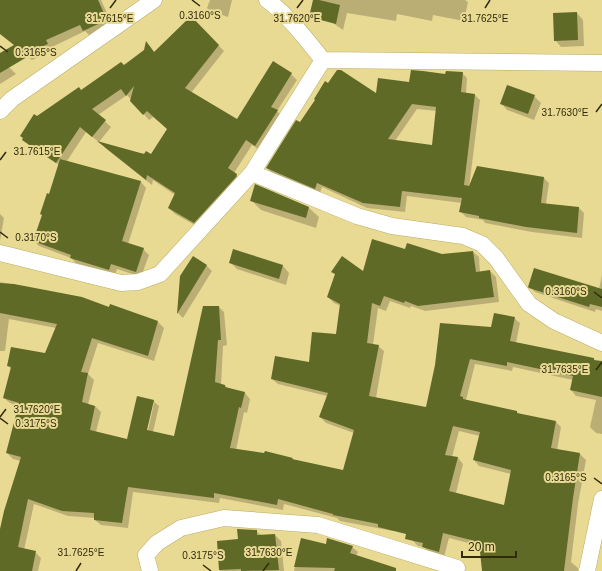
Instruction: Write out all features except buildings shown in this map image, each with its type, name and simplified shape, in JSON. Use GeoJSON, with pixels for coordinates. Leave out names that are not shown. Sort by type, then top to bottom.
{"type":"FeatureCollection","features":[{"type":"Feature","properties":{"kind":"street"},"geometry":{"type":"LineString","coordinates":[[0,111],[6,96],[154,0]]}},
{"type":"Feature","properties":{"kind":"street"},"geometry":{"type":"LineString","coordinates":[[267,0],[295,26],[323,60],[602,63]]}},
{"type":"Feature","properties":{"kind":"street"},"geometry":{"type":"LineString","coordinates":[[0,253],[121,282],[138,282],[160,274],[252,173],[323,60]]}},
{"type":"Feature","properties":{"kind":"street"},"geometry":{"type":"LineString","coordinates":[[252,173],[357,216],[392,226],[462,236],[482,244],[496,258],[529,304],[554,321],[602,343]]}},
{"type":"Feature","properties":{"kind":"street"},"geometry":{"type":"LineString","coordinates":[[587,571],[602,499]]}},
{"type":"Feature","properties":{"kind":"street"},"geometry":{"type":"LineString","coordinates":[[150,571],[146,555],[157,543],[181,528],[224,518],[318,525],[457,568]]}}]}
